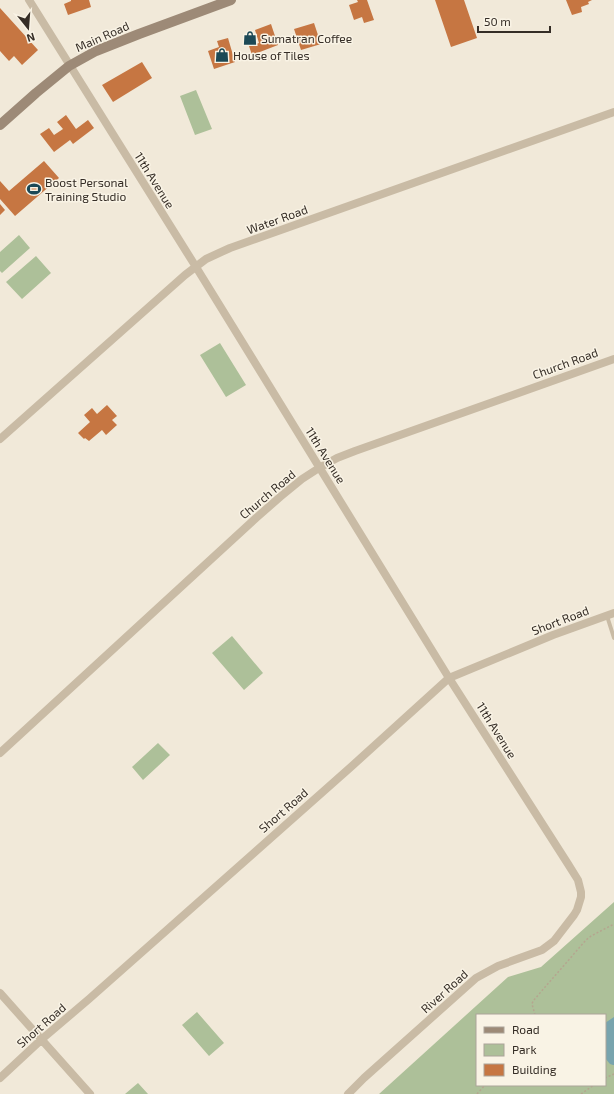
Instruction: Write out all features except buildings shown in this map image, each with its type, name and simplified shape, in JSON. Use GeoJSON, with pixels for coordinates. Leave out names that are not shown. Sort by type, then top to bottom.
{"type":"FeatureCollection","features":[{"type":"Feature","properties":{"kind":"main road","name":"Main Road"},"geometry":{"type":"LineString","coordinates":[[0,125],[69,66],[96,52],[139,34],[231,0]]}},
{"type":"Feature","properties":{"kind":"street","name":"11th Avenue"},"geometry":{"type":"LineString","coordinates":[[29,0],[196,267],[449,678],[578,880],[581,892],[580,902],[574,916],[567,926]]}},
{"type":"Feature","properties":{"kind":"street","name":"Water Road"},"geometry":{"type":"LineString","coordinates":[[0,439],[168,289],[206,259],[230,248],[373,196],[614,112]]}},
{"type":"Feature","properties":{"kind":"street","name":"Church Road"},"geometry":{"type":"LineString","coordinates":[[0,753],[256,518],[298,483],[319,468],[337,458],[355,451],[614,359]]}},
{"type":"Feature","properties":{"kind":"street","name":"Short Road"},"geometry":{"type":"LineString","coordinates":[[0,1078],[449,678],[553,635],[610,614]]}},
{"type":"Feature","properties":{"kind":"street","name":"River Road"},"geometry":{"type":"LineString","coordinates":[[348,1094],[469,983],[498,966],[546,948],[567,926]]}},
{"type":"Feature","properties":{"kind":"street"},"geometry":{"type":"LineString","coordinates":[[0,992],[90,1094]]}},
{"type":"Feature","properties":{"kind":"lane"},"geometry":{"type":"LineString","coordinates":[[610,614],[614,638]]}},
{"type":"Feature","properties":{"kind":"path"},"geometry":{"type":"LineString","coordinates":[[535,1014],[532,1004],[533,1001],[580,945],[591,936],[614,924]]}},
{"type":"Feature","properties":{"kind":"path"},"geometry":{"type":"LineString","coordinates":[[477,1094],[484,1086]]}},
{"type":"Feature","properties":{"kind":"path"},"geometry":{"type":"LineString","coordinates":[[581,1094],[593,1086]]}},
{"type":"Feature","properties":{"kind":"green space"},"geometry":{"type":"Polygon","coordinates":[[[196,90],[212,129],[195,135],[180,96],[196,90]]]}},
{"type":"Feature","properties":{"kind":"green space"},"geometry":{"type":"Polygon","coordinates":[[[19,235],[30,248],[2,273],[0,271],[0,252],[19,235]]]}},
{"type":"Feature","properties":{"kind":"green space"},"geometry":{"type":"Polygon","coordinates":[[[36,256],[51,273],[22,299],[6,282],[36,256]]]}},
{"type":"Feature","properties":{"kind":"green space"},"geometry":{"type":"Polygon","coordinates":[[[220,343],[246,385],[226,397],[200,355],[220,343]]]}},
{"type":"Feature","properties":{"kind":"green space"},"geometry":{"type":"Polygon","coordinates":[[[232,636],[263,673],[244,690],[212,653],[232,636]]]}},
{"type":"Feature","properties":{"kind":"green space"},"geometry":{"type":"Polygon","coordinates":[[[158,743],[170,755],[143,780],[132,767],[158,743]]]}},
{"type":"Feature","properties":{"kind":"green space"},"geometry":{"type":"Polygon","coordinates":[[[614,902],[614,1094],[379,1094],[508,977],[541,967],[614,902]]]}},
{"type":"Feature","properties":{"kind":"green space"},"geometry":{"type":"Polygon","coordinates":[[[197,1012],[224,1043],[209,1056],[182,1025],[197,1012]]]}},
{"type":"Feature","properties":{"kind":"green space"},"geometry":{"type":"Polygon","coordinates":[[[138,1083],[148,1094],[125,1094],[138,1083]]]}},
{"type":"Feature","properties":{"kind":"water"},"geometry":{"type":"Polygon","coordinates":[[[614,1017],[614,1065],[610,1064],[606,1059],[606,1022],[614,1017]]]}},
{"type":"Feature","properties":{"kind":"place","name":"Sumatran Coffee"},"geometry":{"type":"Point","coordinates":[250,38]}},
{"type":"Feature","properties":{"kind":"place","name":"House of Tiles"},"geometry":{"type":"Point","coordinates":[222,55]}},
{"type":"Feature","properties":{"kind":"place","name":"Boost Personal Training Studio"},"geometry":{"type":"Point","coordinates":[34,189]}}]}
